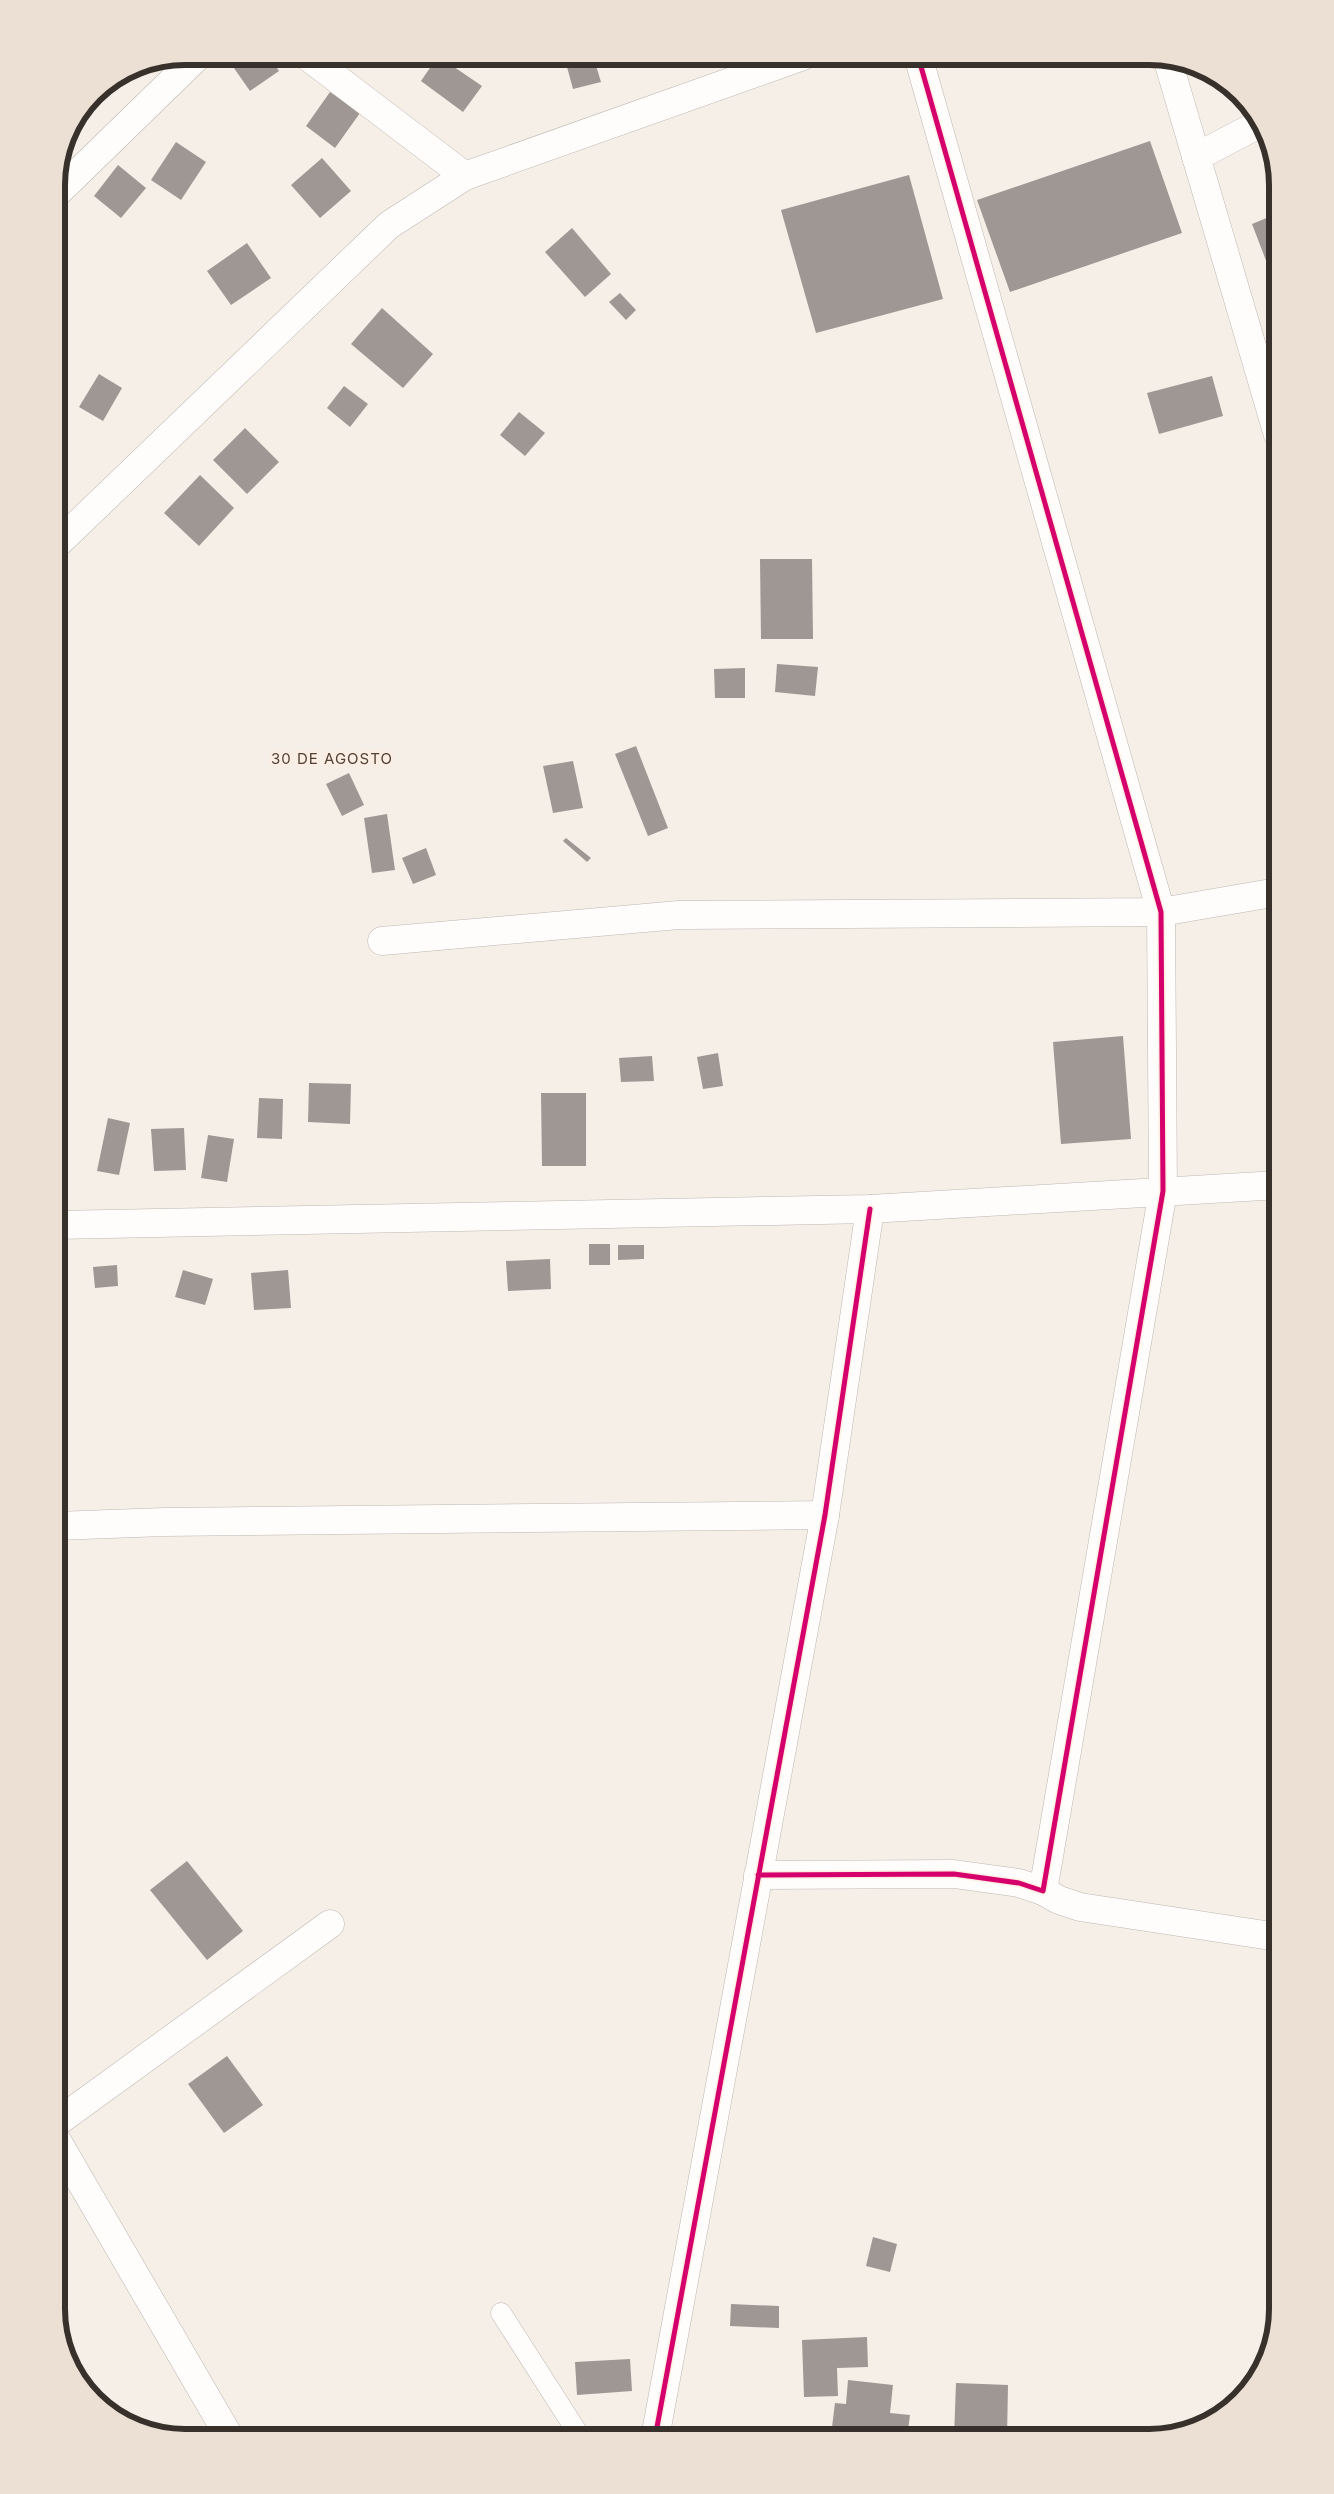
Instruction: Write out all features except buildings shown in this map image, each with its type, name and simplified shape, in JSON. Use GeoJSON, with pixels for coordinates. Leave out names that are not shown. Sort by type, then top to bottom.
{"type":"FeatureCollection","features":[{"type":"Feature","properties":{"kind":"street"},"geometry":{"type":"LineString","coordinates":[[65,184],[189,65]]}},
{"type":"Feature","properties":{"kind":"street"},"geometry":{"type":"LineString","coordinates":[[319,65],[465,176]]}},
{"type":"Feature","properties":{"kind":"street"},"geometry":{"type":"LineString","coordinates":[[65,536],[388,225],[465,176],[778,65]]}},
{"type":"Feature","properties":{"kind":"street"},"geometry":{"type":"LineString","coordinates":[[921,65],[1161,912],[1163,1190],[1043,1891]]}},
{"type":"Feature","properties":{"kind":"street"},"geometry":{"type":"LineString","coordinates":[[1170,67],[1269,404]]}},
{"type":"Feature","properties":{"kind":"street"},"geometry":{"type":"LineString","coordinates":[[1196,157],[1254,126]]}},
{"type":"Feature","properties":{"kind":"street"},"geometry":{"type":"LineString","coordinates":[[382,941],[679,915],[1161,912],[1269,894]]}},
{"type":"Feature","properties":{"kind":"street"},"geometry":{"type":"LineString","coordinates":[[65,1225],[870,1209],[1163,1190],[1269,1185]]}},
{"type":"Feature","properties":{"kind":"street"},"geometry":{"type":"LineString","coordinates":[[657,2429],[825,1515],[870,1209]]}},
{"type":"Feature","properties":{"kind":"street"},"geometry":{"type":"LineString","coordinates":[[65,1526],[164,1522],[825,1515]]}},
{"type":"Feature","properties":{"kind":"street"},"geometry":{"type":"LineString","coordinates":[[758,1875],[954,1874],[1019,1882],[1080,1907],[1269,1936]]}},
{"type":"Feature","properties":{"kind":"street"},"geometry":{"type":"LineString","coordinates":[[65,2116],[330,1924]]}},
{"type":"Feature","properties":{"kind":"street"},"geometry":{"type":"LineString","coordinates":[[65,2154],[225,2429]]}},
{"type":"Feature","properties":{"kind":"lane"},"geometry":{"type":"LineString","coordinates":[[501,2313],[575,2429]]}},
{"type":"Feature","properties":{"kind":"cycle path"},"geometry":{"type":"LineString","coordinates":[[758,1875],[954,1874],[1019,1883],[1043,1891],[1163,1191],[1161,912],[921,65]]}},
{"type":"Feature","properties":{"kind":"cycle path"},"geometry":{"type":"LineString","coordinates":[[657,2429],[825,1515],[870,1209]]}},
{"type":"Feature","properties":{"kind":"district","name":"30 DE AGOSTO"},"geometry":{"type":"Point","coordinates":[332,758]}}]}
